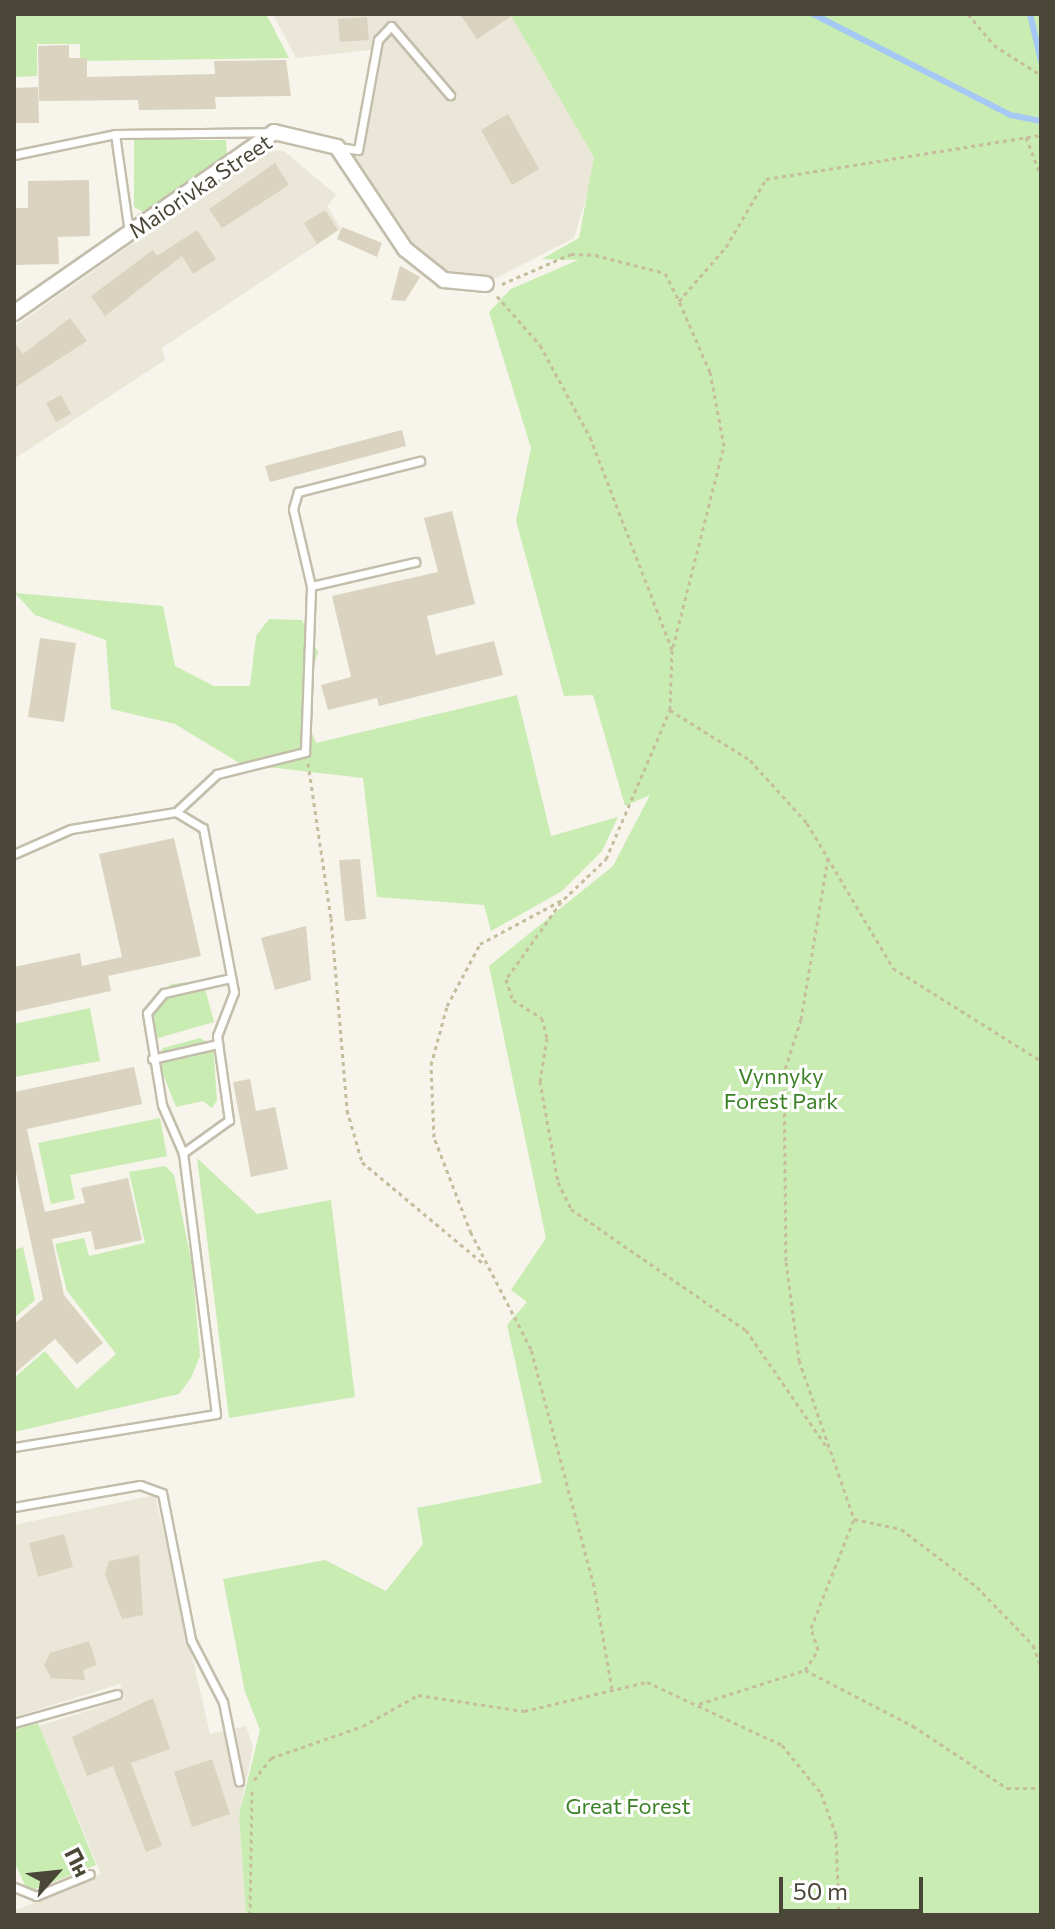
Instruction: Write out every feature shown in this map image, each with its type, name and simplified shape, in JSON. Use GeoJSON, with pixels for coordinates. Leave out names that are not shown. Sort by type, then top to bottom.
{"type":"FeatureCollection","features":[{"type":"Feature","properties":{"kind":"street","name":"Maiorivka Street"},"geometry":{"type":"LineString","coordinates":[[14,313],[274,132],[337,147]]}},
{"type":"Feature","properties":{"kind":"street"},"geometry":{"type":"LineString","coordinates":[[337,147],[405,249],[444,280],[486,284]]}},
{"type":"Feature","properties":{"kind":"lane"},"geometry":{"type":"LineString","coordinates":[[337,147],[358,150],[378,40],[391,26],[450,95]]}},
{"type":"Feature","properties":{"kind":"lane"},"geometry":{"type":"LineString","coordinates":[[14,155],[115,134],[274,132]]}},
{"type":"Feature","properties":{"kind":"lane"},"geometry":{"type":"LineString","coordinates":[[115,134],[129,234]]}},
{"type":"Feature","properties":{"kind":"lane"},"geometry":{"type":"LineString","coordinates":[[14,854],[71,829],[176,812],[217,774],[305,752],[311,586],[293,509],[298,492],[420,461]]}},
{"type":"Feature","properties":{"kind":"lane"},"geometry":{"type":"LineString","coordinates":[[311,586],[415,562]]}},
{"type":"Feature","properties":{"kind":"lane"},"geometry":{"type":"LineString","coordinates":[[176,812],[203,828],[231,978],[218,1044],[229,1120],[183,1153]]}},
{"type":"Feature","properties":{"kind":"lane"},"geometry":{"type":"LineString","coordinates":[[14,1447],[216,1414],[183,1153],[152,1059],[145,1022],[157,998],[231,978]]}},
{"type":"Feature","properties":{"kind":"lane"},"geometry":{"type":"LineString","coordinates":[[152,1059],[218,1044]]}},
{"type":"Feature","properties":{"kind":"lane"},"geometry":{"type":"LineString","coordinates":[[14,1507],[140,1485],[162,1493],[191,1640],[223,1702],[239,1781]]}},
{"type":"Feature","properties":{"kind":"lane"},"geometry":{"type":"LineString","coordinates":[[14,1723],[117,1694]]}},
{"type":"Feature","properties":{"kind":"lane"},"geometry":{"type":"LineString","coordinates":[[14,1887],[36,1896],[90,1874]]}},
{"type":"Feature","properties":{"kind":"path"},"geometry":{"type":"LineString","coordinates":[[968,14],[994,45],[1041,75]]}},
{"type":"Feature","properties":{"kind":"path"},"geometry":{"type":"LineString","coordinates":[[679,301],[726,247],[766,179],[1041,135]]}},
{"type":"Feature","properties":{"kind":"path"},"geometry":{"type":"LineString","coordinates":[[1026,137],[1041,176]]}},
{"type":"Feature","properties":{"kind":"path"},"geometry":{"type":"LineString","coordinates":[[486,284],[508,284],[571,254],[595,255],[665,273],[710,372],[724,446],[672,650],[670,710],[606,859],[564,899],[506,979],[513,1000],[542,1018],[547,1038],[540,1081],[558,1182],[571,1209],[746,1330],[830,1453]]}},
{"type":"Feature","properties":{"kind":"path"},"geometry":{"type":"LineString","coordinates":[[486,284],[540,345],[590,437],[672,650]]}},
{"type":"Feature","properties":{"kind":"path"},"geometry":{"type":"LineString","coordinates":[[670,710],[750,760],[807,823],[893,968],[1041,1061]]}},
{"type":"Feature","properties":{"kind":"path"},"geometry":{"type":"LineString","coordinates":[[305,752],[321,831],[347,1110],[362,1162],[487,1267]]}},
{"type":"Feature","properties":{"kind":"path"},"geometry":{"type":"LineString","coordinates":[[699,1704],[805,1670],[818,1650],[811,1628],[854,1519],[799,1360],[782,1163],[784,1073],[801,1019],[828,858]]}},
{"type":"Feature","properties":{"kind":"path"},"geometry":{"type":"LineString","coordinates":[[564,899],[480,944],[447,1006],[431,1065],[434,1137],[487,1267],[531,1349],[594,1586],[612,1689]]}},
{"type":"Feature","properties":{"kind":"path"},"geometry":{"type":"LineString","coordinates":[[854,1519],[901,1529],[977,1587],[1033,1645],[1041,1667]]}},
{"type":"Feature","properties":{"kind":"path"},"geometry":{"type":"LineString","coordinates":[[805,1670],[913,1726],[1007,1788],[1041,1788]]}},
{"type":"Feature","properties":{"kind":"path"},"geometry":{"type":"LineString","coordinates":[[250,1915],[251,1791],[258,1768],[271,1758],[363,1726],[418,1695],[495,1712],[647,1682],[782,1745],[821,1793],[836,1835],[839,1915]]}},
{"type":"Feature","properties":{"kind":"shaded area"},"geometry":{"type":"Polygon","coordinates":[[[273,14],[510,14],[597,161],[574,238],[496,278],[445,278],[407,247],[340,149],[359,152],[383,49],[380,40],[392,23],[377,39],[379,49],[296,58],[273,14]]]}},
{"type":"Feature","properties":{"kind":"shaded area"},"geometry":{"type":"Polygon","coordinates":[[[265,150],[284,151],[336,195],[327,206],[341,229],[162,348],[165,360],[14,459],[14,327],[265,150]]]}},
{"type":"Feature","properties":{"kind":"shaded area"},"geometry":{"type":"Polygon","coordinates":[[[155,1495],[210,1734],[246,1726],[253,1747],[239,1815],[246,1915],[14,1915],[14,1903],[17,1910],[101,1874],[39,1726],[125,1699],[120,1684],[14,1717],[14,1525],[155,1495]]]}},
{"type":"Feature","properties":{"kind":"green space"},"geometry":{"type":"Polygon","coordinates":[[[14,14],[266,14],[289,58],[80,61],[80,44],[37,44],[37,76],[14,77],[14,14]]]}},
{"type":"Feature","properties":{"kind":"green space","name":"Vynnyky Forest Park"},"geometry":{"type":"Polygon","coordinates":[[[510,14],[1041,14],[1041,1915],[246,1915],[239,1815],[260,1730],[245,1692],[223,1579],[325,1560],[386,1591],[423,1544],[417,1508],[542,1483],[507,1325],[527,1302],[511,1290],[546,1238],[489,966],[613,866],[650,795],[625,806],[593,695],[564,696],[516,521],[531,448],[489,312],[511,289],[578,260],[542,259],[579,238],[594,157],[510,14]]]}},
{"type":"Feature","properties":{"kind":"green space"},"geometry":{"type":"Polygon","coordinates":[[[134,140],[226,140],[227,155],[144,212],[134,207],[134,140]]]}},
{"type":"Feature","properties":{"kind":"green space"},"geometry":{"type":"Polygon","coordinates":[[[15,593],[163,606],[175,666],[214,686],[250,686],[256,636],[269,619],[302,620],[318,652],[301,705],[316,743],[517,695],[551,836],[618,817],[602,851],[562,891],[491,931],[484,905],[377,897],[363,778],[241,764],[175,724],[111,709],[106,640],[35,615],[15,593]]]}},
{"type":"Feature","properties":{"kind":"green space"},"geometry":{"type":"Polygon","coordinates":[[[203,981],[214,1022],[155,1039],[148,1028],[154,1003],[171,984],[203,981]]]}},
{"type":"Feature","properties":{"kind":"green space"},"geometry":{"type":"Polygon","coordinates":[[[90,1008],[100,1061],[14,1077],[14,1024],[90,1008]]]}},
{"type":"Feature","properties":{"kind":"green space"},"geometry":{"type":"Polygon","coordinates":[[[200,1038],[213,1045],[217,1100],[212,1108],[203,1101],[176,1107],[157,1058],[163,1048],[200,1038]]]}},
{"type":"Feature","properties":{"kind":"green space"},"geometry":{"type":"Polygon","coordinates":[[[160,1118],[167,1156],[70,1175],[75,1199],[51,1204],[38,1143],[160,1118]]]}},
{"type":"Feature","properties":{"kind":"green space"},"geometry":{"type":"Polygon","coordinates":[[[197,1158],[257,1214],[331,1200],[355,1397],[229,1418],[197,1158]]]}},
{"type":"Feature","properties":{"kind":"green space"},"geometry":{"type":"Polygon","coordinates":[[[165,1166],[174,1175],[192,1265],[200,1356],[191,1378],[179,1394],[14,1432],[14,1378],[45,1351],[77,1389],[116,1354],[67,1291],[55,1244],[84,1238],[89,1256],[145,1243],[129,1172],[165,1166]]]}},
{"type":"Feature","properties":{"kind":"green space"},"geometry":{"type":"Polygon","coordinates":[[[23,1247],[35,1300],[14,1318],[14,1250],[23,1247]]]}},
{"type":"Feature","properties":{"kind":"green space"},"geometry":{"type":"Polygon","coordinates":[[[38,1723],[96,1865],[28,1892],[14,1861],[14,1730],[38,1723]]]}},
{"type":"Feature","properties":{"kind":"building"},"geometry":{"type":"Polygon","coordinates":[[[460,14],[515,14],[477,39],[460,14]]]}},
{"type":"Feature","properties":{"kind":"building"},"geometry":{"type":"Polygon","coordinates":[[[367,17],[369,40],[340,42],[338,19],[367,17]]]}},
{"type":"Feature","properties":{"kind":"building"},"geometry":{"type":"Polygon","coordinates":[[[69,45],[69,58],[87,58],[87,77],[215,74],[214,61],[286,60],[291,96],[215,97],[216,109],[139,110],[138,100],[39,101],[38,46],[69,45]]]}},
{"type":"Feature","properties":{"kind":"building"},"geometry":{"type":"Polygon","coordinates":[[[38,87],[39,123],[14,123],[14,88],[38,87]]]}},
{"type":"Feature","properties":{"kind":"building"},"geometry":{"type":"Polygon","coordinates":[[[508,114],[539,169],[512,185],[481,130],[508,114]]]}},
{"type":"Feature","properties":{"kind":"building"},"geometry":{"type":"Polygon","coordinates":[[[275,163],[289,185],[222,228],[209,209],[275,163]]]}},
{"type":"Feature","properties":{"kind":"building"},"geometry":{"type":"Polygon","coordinates":[[[89,180],[90,236],[58,237],[59,264],[14,265],[14,208],[28,208],[28,181],[89,180]]]}},
{"type":"Feature","properties":{"kind":"building"},"geometry":{"type":"Polygon","coordinates":[[[325,210],[338,230],[317,244],[304,223],[325,210]]]}},
{"type":"Feature","properties":{"kind":"building"},"geometry":{"type":"Polygon","coordinates":[[[342,227],[382,243],[377,257],[337,239],[342,227]]]}},
{"type":"Feature","properties":{"kind":"building"},"geometry":{"type":"Polygon","coordinates":[[[197,230],[216,259],[193,274],[182,256],[105,316],[91,296],[153,250],[157,256],[197,230]]]}},
{"type":"Feature","properties":{"kind":"building"},"geometry":{"type":"Polygon","coordinates":[[[400,266],[420,277],[405,301],[391,300],[400,266]]]}},
{"type":"Feature","properties":{"kind":"building"},"geometry":{"type":"Polygon","coordinates":[[[70,318],[87,341],[14,388],[14,342],[23,354],[70,318]]]}},
{"type":"Feature","properties":{"kind":"building"},"geometry":{"type":"Polygon","coordinates":[[[61,395],[71,414],[56,422],[46,403],[61,395]]]}},
{"type":"Feature","properties":{"kind":"building"},"geometry":{"type":"Polygon","coordinates":[[[402,430],[406,446],[270,482],[265,466],[402,430]]]}},
{"type":"Feature","properties":{"kind":"building"},"geometry":{"type":"Polygon","coordinates":[[[452,511],[475,604],[427,616],[436,655],[494,641],[503,675],[379,706],[377,698],[328,710],[321,685],[351,677],[332,596],[438,572],[424,518],[452,511]]]}},
{"type":"Feature","properties":{"kind":"building"},"geometry":{"type":"Polygon","coordinates":[[[40,638],[76,643],[64,722],[28,717],[40,638]]]}},
{"type":"Feature","properties":{"kind":"building"},"geometry":{"type":"Polygon","coordinates":[[[174,838],[201,956],[108,976],[111,991],[14,1012],[14,967],[80,953],[82,966],[122,957],[99,854],[174,838]]]}},
{"type":"Feature","properties":{"kind":"building"},"geometry":{"type":"Polygon","coordinates":[[[360,859],[366,919],[345,921],[339,860],[360,859]]]}},
{"type":"Feature","properties":{"kind":"building"},"geometry":{"type":"Polygon","coordinates":[[[306,926],[311,980],[275,990],[261,938],[306,926]]]}},
{"type":"Feature","properties":{"kind":"building"},"geometry":{"type":"Polygon","coordinates":[[[134,1067],[142,1104],[27,1129],[45,1212],[85,1203],[81,1188],[128,1178],[142,1240],[95,1250],[91,1231],[52,1239],[64,1295],[103,1343],[77,1364],[55,1339],[14,1374],[14,1324],[43,1299],[14,1163],[14,1092],[134,1067]]]}},
{"type":"Feature","properties":{"kind":"building"},"geometry":{"type":"Polygon","coordinates":[[[250,1079],[256,1111],[275,1107],[288,1169],[251,1177],[233,1082],[250,1079]]]}},
{"type":"Feature","properties":{"kind":"building"},"geometry":{"type":"Polygon","coordinates":[[[64,1534],[73,1567],[38,1577],[29,1543],[64,1534]]]}},
{"type":"Feature","properties":{"kind":"building"},"geometry":{"type":"Polygon","coordinates":[[[139,1555],[143,1615],[122,1619],[105,1574],[109,1561],[139,1555]]]}},
{"type":"Feature","properties":{"kind":"building"},"geometry":{"type":"Polygon","coordinates":[[[89,1641],[97,1665],[83,1670],[85,1680],[51,1678],[44,1665],[50,1653],[89,1641]]]}},
{"type":"Feature","properties":{"kind":"building"},"geometry":{"type":"Polygon","coordinates":[[[153,1698],[170,1749],[131,1763],[162,1846],[146,1852],[113,1766],[87,1776],[72,1737],[153,1698]]]}},
{"type":"Feature","properties":{"kind":"building"},"geometry":{"type":"Polygon","coordinates":[[[212,1759],[230,1814],[192,1827],[174,1772],[212,1759]]]}},
{"type":"Feature","properties":{"kind":"waterway"},"geometry":{"type":"LineString","coordinates":[[813,14],[1010,115],[1041,121]]}},
{"type":"Feature","properties":{"kind":"waterway"},"geometry":{"type":"LineString","coordinates":[[1030,14],[1041,61]]}},
{"type":"Feature","properties":{"kind":"park label","name":"Great Forest"},"geometry":{"type":"Point","coordinates":[628,1806]}}]}
